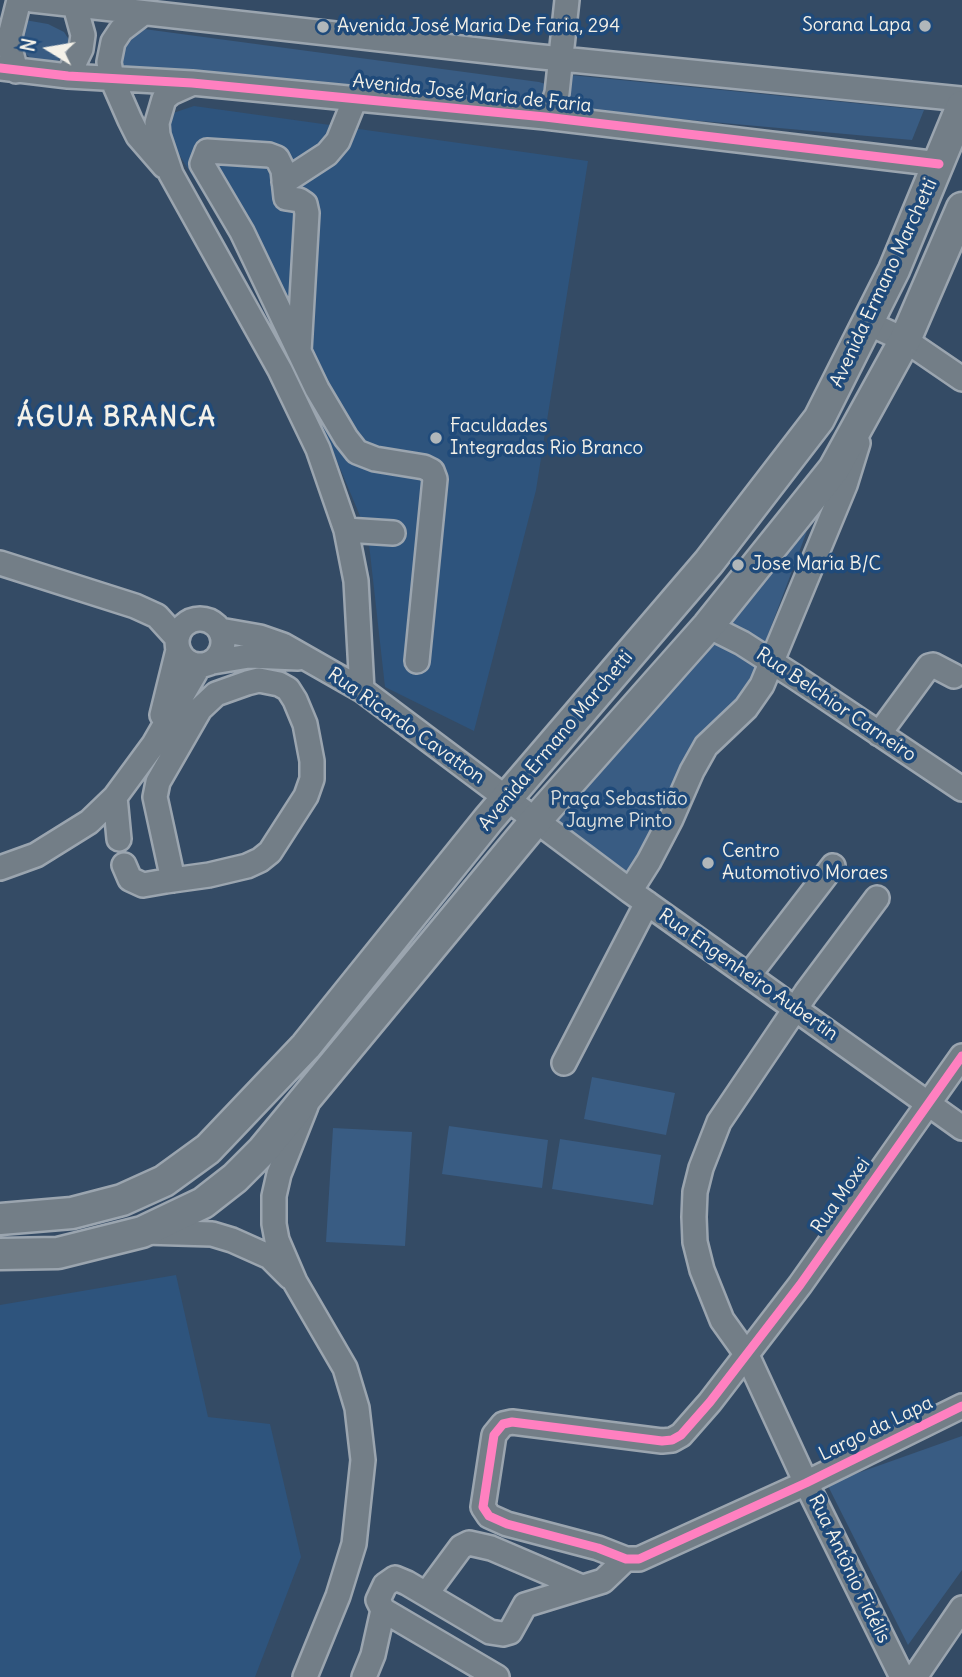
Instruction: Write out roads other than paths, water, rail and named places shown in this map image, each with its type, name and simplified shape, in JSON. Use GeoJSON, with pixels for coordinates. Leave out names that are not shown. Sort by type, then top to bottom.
{"type":"FeatureCollection","features":[{"type":"Feature","properties":{"kind":"main road","name":"Avenida Ermano Marchetti"},"geometry":{"type":"LineString","coordinates":[[0,1219],[72,1213],[122,1200],[164,1181],[208,1149],[306,1046],[507,797],[709,562],[819,419],[868,323],[962,106]]}},
{"type":"Feature","properties":{"kind":"main road","name":"Avenida Ermano Marchetti"},"geometry":{"type":"LineString","coordinates":[[0,1254],[58,1253],[142,1232],[203,1203],[235,1178],[263,1150],[537,819],[708,626],[834,469],[905,340],[962,208]]}},
{"type":"Feature","properties":{"kind":"street"},"geometry":{"type":"LineString","coordinates":[[8,69],[10,36],[19,0]]}},
{"type":"Feature","properties":{"kind":"street"},"geometry":{"type":"LineString","coordinates":[[32,0],[531,56],[962,99]]}},
{"type":"Feature","properties":{"kind":"street"},"geometry":{"type":"LineString","coordinates":[[68,76],[81,49],[83,35],[75,6]]}},
{"type":"Feature","properties":{"kind":"street"},"geometry":{"type":"LineString","coordinates":[[531,56],[566,10]]}},
{"type":"Feature","properties":{"kind":"street"},"geometry":{"type":"LineString","coordinates":[[545,117],[557,93],[566,10]]}},
{"type":"Feature","properties":{"kind":"street"},"geometry":{"type":"LineString","coordinates":[[142,14],[121,30],[113,42],[109,62],[112,79],[138,136],[171,173]]}},
{"type":"Feature","properties":{"kind":"street","name":"Avenida José Maria de Faria"},"geometry":{"type":"LineString","coordinates":[[8,69],[68,76],[192,83],[545,117],[939,164]]}},
{"type":"Feature","properties":{"kind":"street"},"geometry":{"type":"LineString","coordinates":[[192,83],[164,99],[159,110],[158,135],[171,173],[280,370],[318,449],[346,530],[356,581],[362,690]]}},
{"type":"Feature","properties":{"kind":"street"},"geometry":{"type":"LineString","coordinates":[[284,182],[327,154],[338,141],[355,99]]}},
{"type":"Feature","properties":{"kind":"street"},"geometry":{"type":"LineString","coordinates":[[299,351],[307,213],[305,204],[286,198],[283,170],[277,158],[211,150],[201,164],[242,232],[299,351],[340,428],[357,452],[375,459],[424,467],[432,471],[435,480],[410,535],[417,661]]}},
{"type":"Feature","properties":{"kind":"street"},"geometry":{"type":"LineString","coordinates":[[868,323],[905,340],[962,379]]}},
{"type":"Feature","properties":{"kind":"street"},"geometry":{"type":"LineString","coordinates":[[564,1063],[638,897],[649,861],[692,771],[706,746],[746,708],[762,685],[845,485],[864,418]]}},
{"type":"Feature","properties":{"kind":"street"},"geometry":{"type":"LineString","coordinates":[[346,530],[410,535]]}},
{"type":"Feature","properties":{"kind":"street"},"geometry":{"type":"LineString","coordinates":[[0,563],[135,606],[166,624],[186,661],[206,664]]}},
{"type":"Feature","properties":{"kind":"street"},"geometry":{"type":"LineString","coordinates":[[0,868],[36,855],[89,822],[115,797],[155,744],[206,664],[222,651],[224,644],[220,630],[208,620],[192,620],[180,631],[155,744]]}},
{"type":"Feature","properties":{"kind":"street","name":"Rua Belchior Carneiro"},"geometry":{"type":"LineString","coordinates":[[708,626],[742,643],[962,789]]}},
{"type":"Feature","properties":{"kind":"street","name":"Rua Ricardo Cavatton"},"geometry":{"type":"LineString","coordinates":[[220,630],[260,637],[282,645],[362,690],[537,819]]}},
{"type":"Feature","properties":{"kind":"street","name":"Rua Ricardo Cavatton"},"geometry":{"type":"LineString","coordinates":[[206,664],[249,656],[308,659]]}},
{"type":"Feature","properties":{"kind":"street"},"geometry":{"type":"LineString","coordinates":[[879,734],[929,666],[933,665],[954,676]]}},
{"type":"Feature","properties":{"kind":"street"},"geometry":{"type":"LineString","coordinates":[[124,865],[130,879],[138,884],[173,880],[209,875],[260,860],[270,852],[306,796],[312,779],[312,761],[305,724],[288,689],[260,680],[247,682],[216,694],[200,709],[158,782],[155,797],[173,880]]}},
{"type":"Feature","properties":{"kind":"street"},"geometry":{"type":"LineString","coordinates":[[115,797],[119,839]]}},
{"type":"Feature","properties":{"kind":"street","name":"Rua Engenheiro Aubertin"},"geometry":{"type":"LineString","coordinates":[[537,819],[638,897],[962,1128]]}},
{"type":"Feature","properties":{"kind":"street"},"geometry":{"type":"LineString","coordinates":[[749,975],[833,866]]}},
{"type":"Feature","properties":{"kind":"street","name":"Rua Antônio Fidélis"},"geometry":{"type":"LineString","coordinates":[[877,898],[719,1122],[701,1168],[695,1192],[695,1242],[702,1270],[722,1320],[747,1355],[806,1483],[902,1677]]}},
{"type":"Feature","properties":{"kind":"street","name":"Rua Moxei"},"geometry":{"type":"LineString","coordinates":[[626,1559],[598,1548],[507,1524],[484,1511],[483,1502],[494,1435],[498,1428],[512,1422],[673,1440],[681,1435],[710,1402],[800,1285],[962,1056]]}},
{"type":"Feature","properties":{"kind":"street"},"geometry":{"type":"LineString","coordinates":[[305,1677],[338,1596],[354,1544],[363,1460],[357,1408],[345,1368],[295,1282],[274,1224],[274,1196],[279,1174],[312,1090]]}},
{"type":"Feature","properties":{"kind":"street"},"geometry":{"type":"LineString","coordinates":[[142,1232],[198,1233],[232,1240],[270,1258],[295,1282]]}},
{"type":"Feature","properties":{"kind":"street","name":"Largo da Lapa"},"geometry":{"type":"LineString","coordinates":[[626,1559],[639,1559],[806,1483],[962,1406]]}},
{"type":"Feature","properties":{"kind":"street"},"geometry":{"type":"LineString","coordinates":[[427,1592],[461,1547],[469,1543],[491,1548],[582,1587]]}},
{"type":"Feature","properties":{"kind":"street"},"geometry":{"type":"LineString","coordinates":[[496,1677],[383,1609],[379,1605],[379,1595],[391,1579],[395,1578],[427,1592],[490,1632],[503,1634],[510,1632],[525,1605],[603,1581],[626,1559]]}},
{"type":"Feature","properties":{"kind":"street"},"geometry":{"type":"LineString","coordinates":[[915,1677],[962,1608]]}},
{"type":"Feature","properties":{"kind":"street"},"geometry":{"type":"LineString","coordinates":[[364,1677],[373,1655],[383,1609]]}},
{"type":"Feature","properties":{"kind":"place","name":"Sorana Lapa"},"geometry":{"type":"Point","coordinates":[925,26]}},
{"type":"Feature","properties":{"kind":"place","name":"Avenida José Maria De Faria, 294"},"geometry":{"type":"Point","coordinates":[323,27]}},
{"type":"Feature","properties":{"kind":"place","name":"Faculdades Integradas Rio Branco"},"geometry":{"type":"Point","coordinates":[436,438]}},
{"type":"Feature","properties":{"kind":"place","name":"Jose Maria B/C"},"geometry":{"type":"Point","coordinates":[738,565]}},
{"type":"Feature","properties":{"kind":"place","name":"Centro Automotivo Moraes"},"geometry":{"type":"Point","coordinates":[708,863]}},
{"type":"Feature","properties":{"kind":"district","name":"ÁGUA BRANCA"},"geometry":{"type":"Point","coordinates":[117,419]}},
{"type":"Feature","properties":{"kind":"park label","name":"Praça Sebastião Jayme Pinto"},"geometry":{"type":"Point","coordinates":[619,811]}}]}
